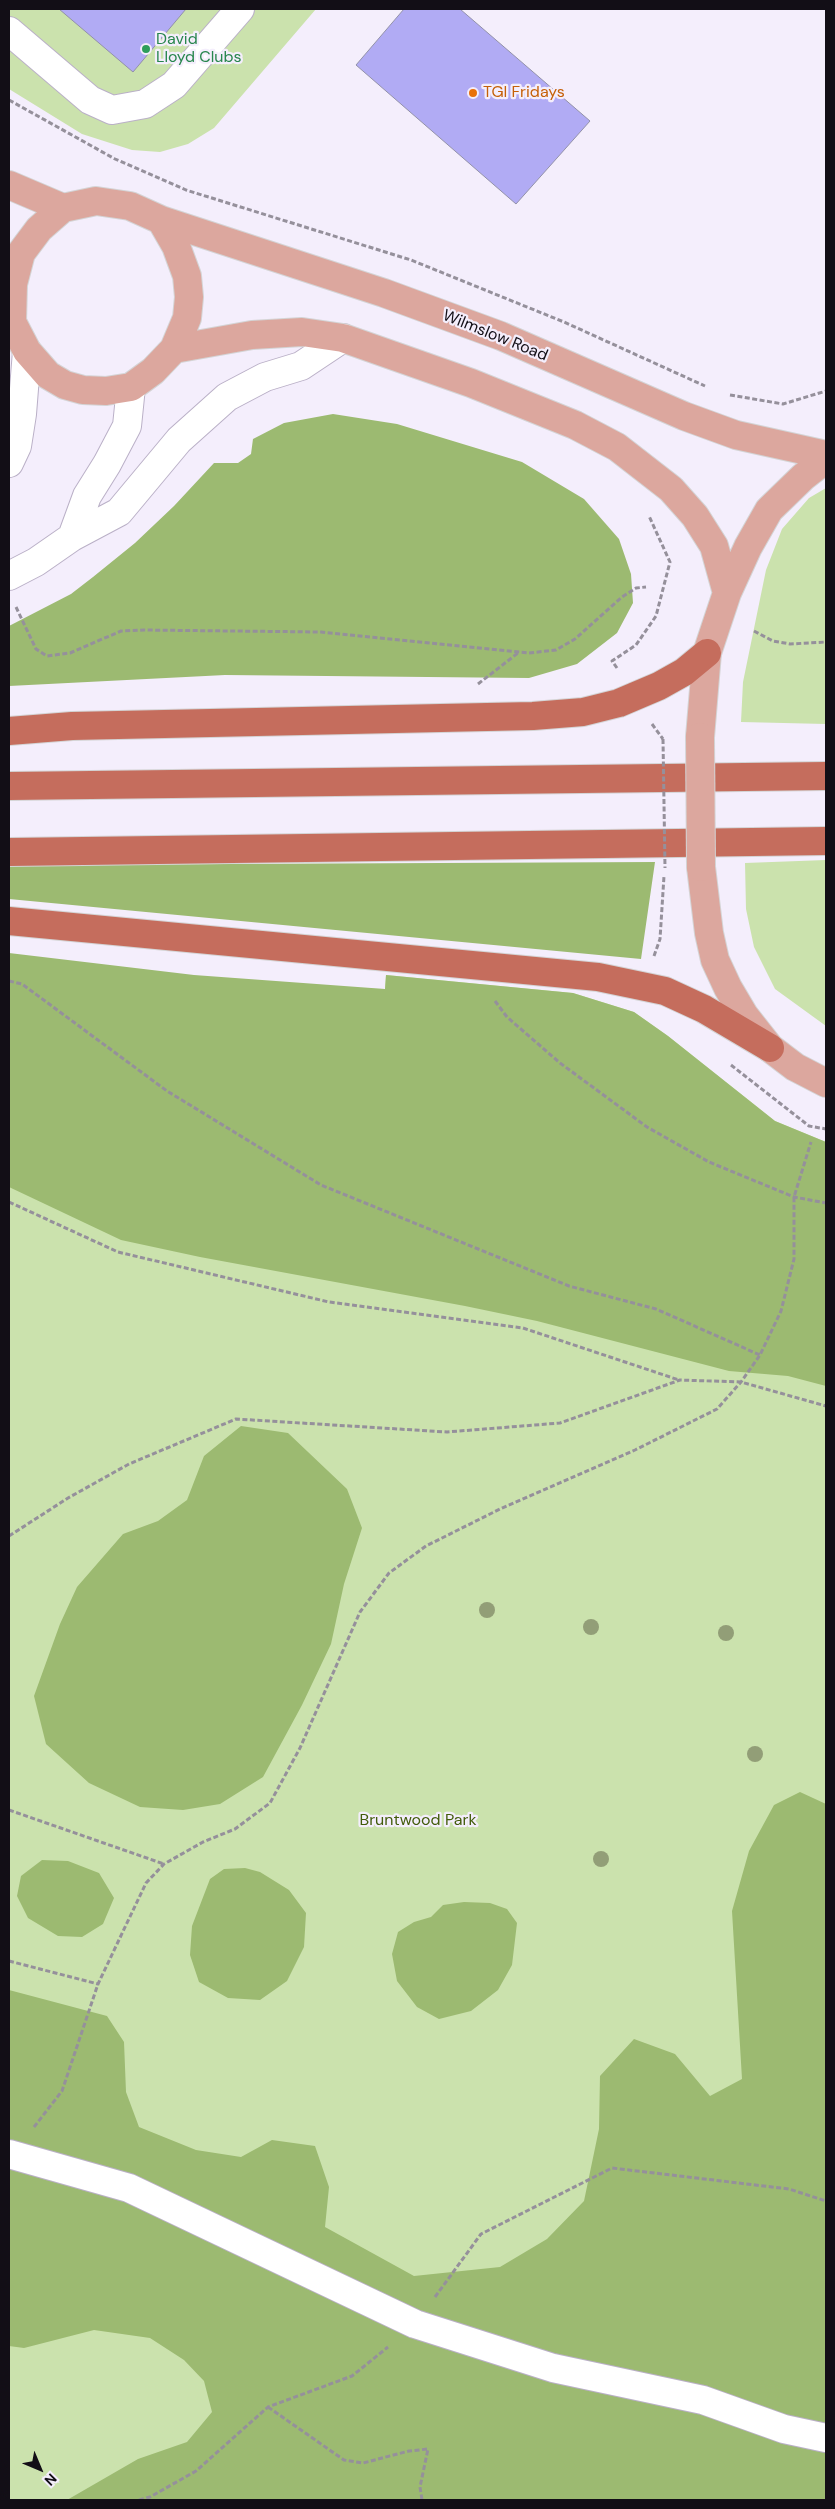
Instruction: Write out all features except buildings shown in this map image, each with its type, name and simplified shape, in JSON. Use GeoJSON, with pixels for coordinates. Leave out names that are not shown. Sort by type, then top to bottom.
{"type":"FeatureCollection","features":[{"type":"Feature","properties":{"kind":"highway"},"geometry":{"type":"LineString","coordinates":[[9,731],[72,726],[533,716],[583,712],[619,703],[659,686],[684,672],[707,653]]}},
{"type":"Feature","properties":{"kind":"highway"},"geometry":{"type":"LineString","coordinates":[[9,786],[826,776]]}},
{"type":"Feature","properties":{"kind":"highway"},"geometry":{"type":"LineString","coordinates":[[9,852],[826,841]]}},
{"type":"Feature","properties":{"kind":"highway"},"geometry":{"type":"LineString","coordinates":[[9,921],[598,977],[666,991],[704,1010],[770,1048]]}},
{"type":"Feature","properties":{"kind":"main road"},"geometry":{"type":"LineString","coordinates":[[9,185],[63,208],[39,229],[22,254],[13,284],[10,320],[27,351],[48,375],[66,385],[83,390],[106,391],[131,387],[153,371],[174,350],[187,318],[189,297],[187,276],[176,246],[161,220]]}},
{"type":"Feature","properties":{"kind":"main road","name":"Wilmslow Road"},"geometry":{"type":"LineString","coordinates":[[63,208],[96,201],[130,206],[161,220],[384,293],[500,336],[684,416],[736,435],[826,456]]}},
{"type":"Feature","properties":{"kind":"main road"},"geometry":{"type":"LineString","coordinates":[[174,350],[252,335],[302,332],[344,338],[471,383],[575,425],[617,447],[670,489],[695,516],[714,546],[727,593]]}},
{"type":"Feature","properties":{"kind":"main road"},"geometry":{"type":"LineString","coordinates":[[826,460],[803,478],[769,510],[748,547],[727,593],[707,653],[700,737],[701,867],[705,914],[715,960],[744,1015],[770,1048],[795,1067],[826,1083]]}},
{"type":"Feature","properties":{"kind":"street"},"geometry":{"type":"LineString","coordinates":[[9,31],[90,100],[112,110],[145,104],[174,85],[240,9]]}},
{"type":"Feature","properties":{"kind":"street"},"geometry":{"type":"LineString","coordinates":[[9,576],[36,562],[72,537],[119,512],[179,440],[227,397],[265,376],[301,366],[344,338]]}},
{"type":"Feature","properties":{"kind":"street"},"geometry":{"type":"LineString","coordinates":[[9,463],[16,446],[22,414],[27,351]]}},
{"type":"Feature","properties":{"kind":"street"},"geometry":{"type":"LineString","coordinates":[[72,537],[87,496],[127,426],[131,387]]}},
{"type":"Feature","properties":{"kind":"street"},"geometry":{"type":"LineString","coordinates":[[10,2155],[129,2188],[415,2324],[553,2368],[703,2400],[784,2429],[826,2438]]}},
{"type":"Feature","properties":{"kind":"path"},"geometry":{"type":"LineString","coordinates":[[612,661],[636,645],[656,616],[670,562],[648,514],[670,489]]}},
{"type":"Feature","properties":{"kind":"path"},"geometry":{"type":"LineString","coordinates":[[16,608],[36,649],[47,656],[70,653],[121,631],[144,630],[321,632],[529,654],[556,650],[574,639],[622,597],[636,588],[646,587]]}},
{"type":"Feature","properties":{"kind":"path"},"geometry":{"type":"LineString","coordinates":[[754,632],[773,641],[790,644],[826,642]]}},
{"type":"Feature","properties":{"kind":"path"},"geometry":{"type":"LineString","coordinates":[[651,724],[662,739],[665,868],[660,939],[654,955]]}},
{"type":"Feature","properties":{"kind":"path"},"geometry":{"type":"LineString","coordinates":[[469,966],[507,1017],[560,1063],[647,1127],[709,1162],[794,1197],[826,1203]]}},
{"type":"Feature","properties":{"kind":"path"},"geometry":{"type":"LineString","coordinates":[[9,981],[22,984],[167,1091],[321,1185],[569,1286],[656,1309],[760,1355]]}},
{"type":"Feature","properties":{"kind":"path"},"geometry":{"type":"LineString","coordinates":[[729,1064],[809,1126],[826,1129]]}},
{"type":"Feature","properties":{"kind":"path"},"geometry":{"type":"LineString","coordinates":[[10,2155],[62,2091],[98,1984],[146,1883],[164,1864],[203,1842],[235,1829],[270,1803],[300,1748],[360,1612],[389,1573],[426,1546],[502,1508],[635,1450],[717,1409],[741,1382],[760,1355],[781,1311],[794,1259],[794,1197],[811,1142]]}},
{"type":"Feature","properties":{"kind":"path"},"geometry":{"type":"LineString","coordinates":[[9,1202],[118,1252],[329,1302],[523,1328],[680,1380],[741,1382],[826,1406]]}},
{"type":"Feature","properties":{"kind":"path"},"geometry":{"type":"LineString","coordinates":[[9,1536],[68,1498],[129,1464],[236,1419],[447,1432],[551,1424],[560,1423],[680,1380]]}},
{"type":"Feature","properties":{"kind":"path"},"geometry":{"type":"LineString","coordinates":[[9,1810],[164,1864]]}},
{"type":"Feature","properties":{"kind":"path"},"geometry":{"type":"LineString","coordinates":[[9,1961],[98,1984]]}},
{"type":"Feature","properties":{"kind":"path"},"geometry":{"type":"LineString","coordinates":[[139,2500],[150,2497],[196,2471],[268,2406],[352,2376],[415,2324],[481,2234],[612,2168],[789,2189],[826,2201]]}},
{"type":"Feature","properties":{"kind":"path"},"geometry":{"type":"LineString","coordinates":[[268,2406],[344,2460],[363,2463],[408,2451],[428,2449],[420,2487],[422,2500]]}},
{"type":"Feature","properties":{"kind":"green space","name":"David Lloyd Clubs"},"geometry":{"type":"Polygon","coordinates":[[[9,9],[316,9],[214,128],[188,144],[160,152],[132,150],[82,134],[9,89],[9,9]]]}},
{"type":"Feature","properties":{"kind":"green space"},"geometry":{"type":"Polygon","coordinates":[[[333,414],[397,424],[522,462],[584,499],[619,539],[631,574],[633,603],[617,633],[577,664],[529,678],[225,675],[9,686],[9,626],[71,594],[93,577],[135,543],[174,506],[214,463],[238,463],[251,454],[253,439],[284,423],[333,414]]]}},
{"type":"Feature","properties":{"kind":"green space"},"geometry":{"type":"Polygon","coordinates":[[[826,488],[826,724],[741,722],[743,682],[766,570],[782,529],[809,498],[826,488]]]}},
{"type":"Feature","properties":{"kind":"green space"},"geometry":{"type":"Polygon","coordinates":[[[826,860],[826,1026],[775,989],[754,947],[746,909],[745,863],[826,860]]]}},
{"type":"Feature","properties":{"kind":"green space"},"geometry":{"type":"Polygon","coordinates":[[[655,862],[641,959],[9,899],[9,865],[655,862]]]}},
{"type":"Feature","properties":{"kind":"green space"},"geometry":{"type":"Polygon","coordinates":[[[9,953],[194,975],[385,989],[386,975],[573,993],[634,1012],[668,1036],[775,1121],[826,1142],[826,1386],[788,1376],[729,1371],[537,1321],[465,1306],[200,1257],[121,1240],[9,1187],[9,953]]]}},
{"type":"Feature","properties":{"kind":"green space","name":"Bruntwood Park"},"geometry":{"type":"Polygon","coordinates":[[[386,975],[573,993],[634,1012],[668,1036],[775,1121],[826,1142],[826,2500],[9,2500],[9,982],[385,989],[386,975]]]}},
{"type":"Feature","properties":{"kind":"green space"},"geometry":{"type":"Polygon","coordinates":[[[241,1426],[288,1433],[347,1489],[362,1528],[344,1584],[331,1644],[302,1705],[263,1777],[220,1804],[183,1810],[140,1807],[89,1783],[46,1744],[34,1696],[60,1624],[77,1587],[123,1534],[158,1521],[187,1500],[204,1456],[241,1426]]]}},
{"type":"Feature","properties":{"kind":"green space"},"geometry":{"type":"Polygon","coordinates":[[[800,1792],[826,1804],[826,2500],[67,2500],[138,2459],[187,2442],[212,2412],[204,2381],[184,2360],[150,2338],[94,2330],[24,2348],[9,2346],[9,1990],[107,2016],[124,2042],[126,2092],[139,2127],[196,2150],[241,2157],[272,2140],[315,2146],[329,2187],[325,2227],[414,2276],[500,2267],[547,2239],[584,2201],[599,2129],[600,2076],[634,2039],[675,2054],[710,2096],[742,2079],[732,1911],[749,1851],[774,1805],[800,1792]]]}},
{"type":"Feature","properties":{"kind":"green space"},"geometry":{"type":"Polygon","coordinates":[[[42,1860],[68,1861],[99,1873],[114,1898],[103,1924],[82,1937],[58,1936],[28,1918],[17,1896],[21,1876],[42,1860]]]}},
{"type":"Feature","properties":{"kind":"green space"},"geometry":{"type":"Polygon","coordinates":[[[245,1868],[260,1872],[289,1890],[306,1913],[304,1947],[287,1981],[260,2000],[228,1998],[199,1982],[190,1955],[192,1926],[210,1879],[224,1869],[245,1868]]]}},
{"type":"Feature","properties":{"kind":"green space"},"geometry":{"type":"Polygon","coordinates":[[[464,1902],[490,1903],[507,1909],[517,1923],[512,1965],[498,1990],[471,2011],[439,2019],[417,2007],[397,1981],[392,1954],[398,1932],[414,1922],[431,1917],[443,1905],[464,1902]]]}},
{"type":"Feature","properties":{"kind":"place","name":"David Lloyd Clubs"},"geometry":{"type":"Point","coordinates":[146,49]}},
{"type":"Feature","properties":{"kind":"place","name":"TGI Fridays"},"geometry":{"type":"Point","coordinates":[473,93]}}]}
